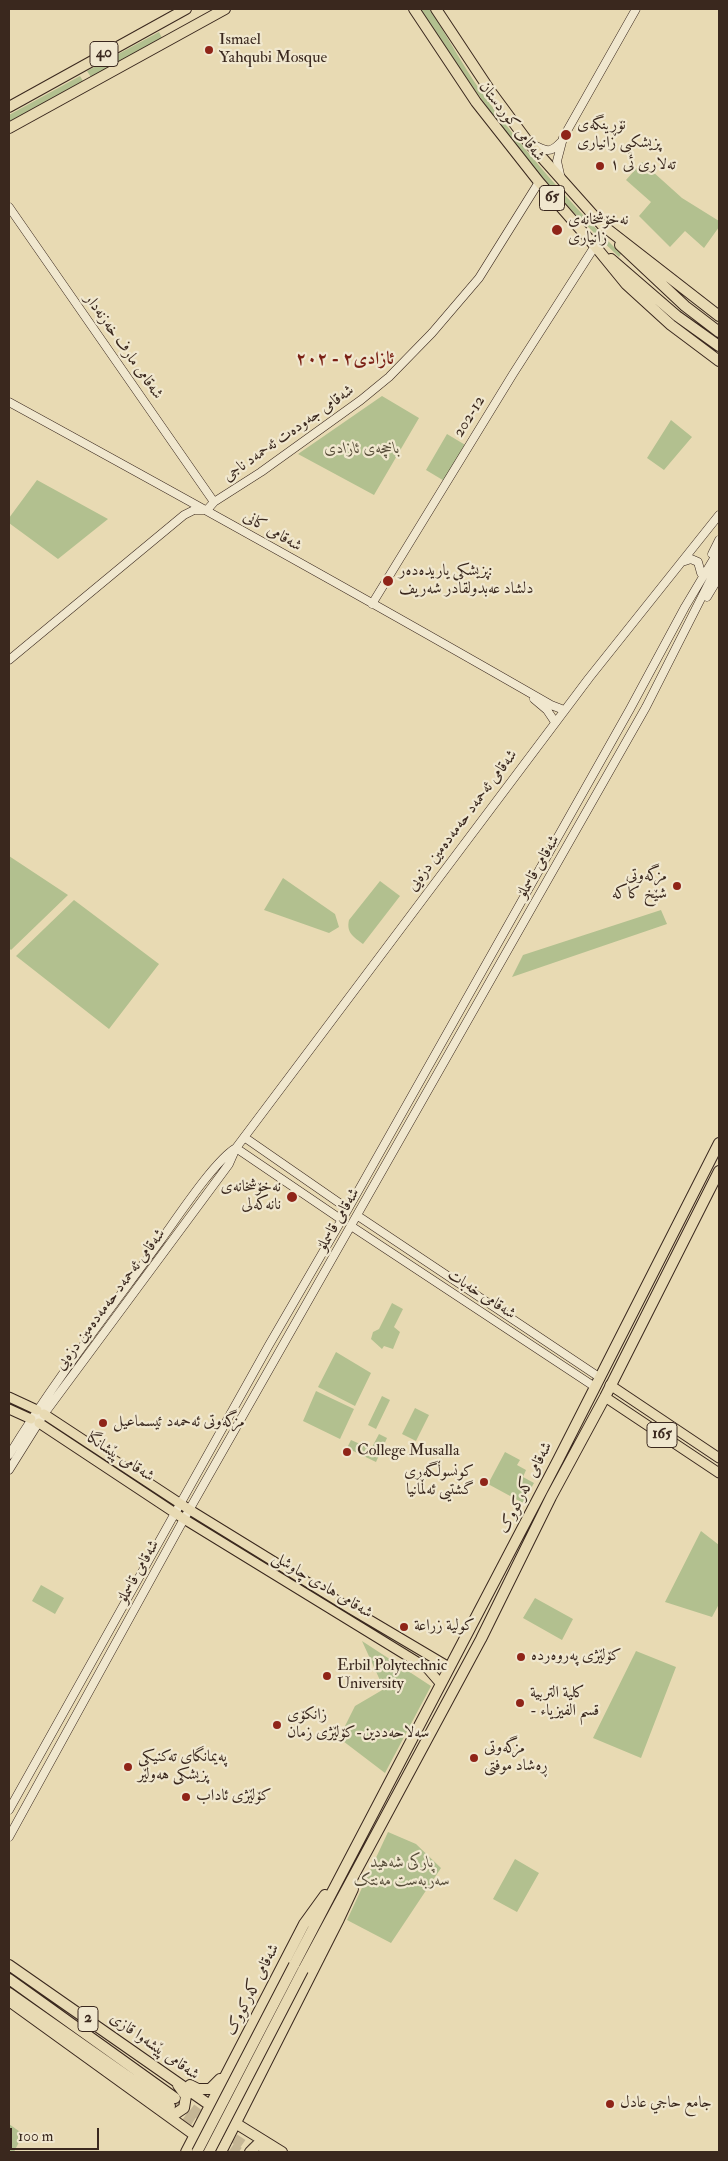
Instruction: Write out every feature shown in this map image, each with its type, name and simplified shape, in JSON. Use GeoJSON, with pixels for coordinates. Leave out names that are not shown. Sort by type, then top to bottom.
{"type":"FeatureCollection","features":[{"type":"Feature","properties":{"kind":"highway","name":"40"},"geometry":{"type":"LineString","coordinates":[[9,107],[186,9]]}},
{"type":"Feature","properties":{"kind":"highway","name":"40"},"geometry":{"type":"LineString","coordinates":[[9,128],[225,9]]}},
{"type":"Feature","properties":{"kind":"highway","name":"شەقامی کوردستان"},"geometry":{"type":"LineString","coordinates":[[414,9],[476,102],[539,182],[637,296],[671,325],[719,361]]}},
{"type":"Feature","properties":{"kind":"highway","name":"شەقامی کوردستان"},"geometry":{"type":"LineString","coordinates":[[436,9],[491,92],[528,142],[629,255],[685,306],[719,332]]}},
{"type":"Feature","properties":{"kind":"highway","name":"شەقامی کوردستان"},"geometry":{"type":"LineString","coordinates":[[444,9],[464,50]]}},
{"type":"Feature","properties":{"kind":"highway","name":"شەقامی کوردستان"},"geometry":{"type":"LineString","coordinates":[[602,225],[719,316]]}},
{"type":"Feature","properties":{"kind":"highway","name":"شەقامی کوردستان"},"geometry":{"type":"LineString","coordinates":[[595,246],[677,316],[719,346]]}},
{"type":"Feature","properties":{"kind":"highway","name":"شەقامی کەرکووک"},"geometry":{"type":"LineString","coordinates":[[197,2152],[299,1968],[361,1849],[440,1683],[719,1143]]}},
{"type":"Feature","properties":{"kind":"highway","name":"شەقامی کەرکووک"},"geometry":{"type":"LineString","coordinates":[[211,2109],[228,2070],[304,1924],[361,1849],[476,1647],[561,1478],[615,1388],[719,1171]]}},
{"type":"Feature","properties":{"kind":"highway","name":"شەقامی کەرکووک"},"geometry":{"type":"LineString","coordinates":[[243,2111],[339,1919],[355,1883],[361,1849]]}},
{"type":"Feature","properties":{"kind":"highway","name":"شەقامی پێشەوا قازی"},"geometry":{"type":"LineString","coordinates":[[9,1965],[167,2074],[211,2109],[234,2124]]}},
{"type":"Feature","properties":{"kind":"highway","name":"شەقامی کەرکووک"},"geometry":{"type":"LineString","coordinates":[[218,2151],[299,1968]]}},
{"type":"Feature","properties":{"kind":"highway","name":"شەقامی پێشەوا قازی"},"geometry":{"type":"LineString","coordinates":[[9,1979],[173,2102],[9,1993]]}},
{"type":"Feature","properties":{"kind":"highway","name":"2"},"geometry":{"type":"LineString","coordinates":[[9,2001],[162,2112],[180,2130],[185,2152]]}},
{"type":"Feature","properties":{"kind":"highway"},"geometry":{"type":"LineString","coordinates":[[237,2053],[230,2071],[233,2082],[245,2088],[253,2085],[258,2080]]}},
{"type":"Feature","properties":{"kind":"highway"},"geometry":{"type":"LineString","coordinates":[[167,2074],[204,2090],[215,2086],[228,2070]]}},
{"type":"Feature","properties":{"kind":"highway"},"geometry":{"type":"LineString","coordinates":[[146,2100],[169,2114],[177,2113],[184,2108],[185,2093],[167,2074]]}},
{"type":"Feature","properties":{"kind":"highway"},"geometry":{"type":"LineString","coordinates":[[211,2109],[218,2151]]}},
{"type":"Feature","properties":{"kind":"highway"},"geometry":{"type":"LineString","coordinates":[[185,2152],[211,2109]]}},
{"type":"Feature","properties":{"kind":"highway"},"geometry":{"type":"LineString","coordinates":[[218,2151],[243,2111]]}},
{"type":"Feature","properties":{"kind":"highway"},"geometry":{"type":"LineString","coordinates":[[243,2111],[242,2121],[252,2135]]}},
{"type":"Feature","properties":{"kind":"highway"},"geometry":{"type":"LineString","coordinates":[[162,2112],[179,2125],[197,2134],[218,2151]]}},
{"type":"Feature","properties":{"kind":"highway"},"geometry":{"type":"LineString","coordinates":[[197,2134],[234,2124],[282,2152]]}},
{"type":"Feature","properties":{"kind":"highway"},"geometry":{"type":"LineString","coordinates":[[250,2152],[254,2147],[260,2145],[275,2152]]}},
{"type":"Feature","properties":{"kind":"main road","name":"165"},"geometry":{"type":"LineString","coordinates":[[615,1388],[719,1458]]}},
{"type":"Feature","properties":{"kind":"main road","name":"شەقامی پێشانگا"},"geometry":{"type":"LineString","coordinates":[[9,1397],[44,1414],[190,1510]]}},
{"type":"Feature","properties":{"kind":"main road","name":"165"},"geometry":{"type":"LineString","coordinates":[[609,1399],[719,1473]]}},
{"type":"Feature","properties":{"kind":"main road"},"geometry":{"type":"LineString","coordinates":[[28,1406],[35,1421],[44,1422],[47,1418],[44,1414]]}},
{"type":"Feature","properties":{"kind":"main road","name":"شەقامی پێشانگا"},"geometry":{"type":"LineString","coordinates":[[9,1409],[35,1421],[184,1519]]}},
{"type":"Feature","properties":{"kind":"main road","name":"شەقامی هادی چاوشلی"},"geometry":{"type":"LineString","coordinates":[[190,1510],[449,1667]]}},
{"type":"Feature","properties":{"kind":"main road","name":"شەقامی هادی چاوشلی"},"geometry":{"type":"LineString","coordinates":[[184,1519],[431,1670],[440,1683]]}},
{"type":"Feature","properties":{"kind":"main road"},"geometry":{"type":"LineString","coordinates":[[315,1600],[319,1596],[320,1590]]}},
{"type":"Feature","properties":{"kind":"main road"},"geometry":{"type":"LineString","coordinates":[[328,1607],[332,1597]]}},
{"type":"Feature","properties":{"kind":"main road"},"geometry":{"type":"LineString","coordinates":[[431,1670],[436,1666],[437,1661]]}},
{"type":"Feature","properties":{"kind":"street"},"geometry":{"type":"LineString","coordinates":[[528,142],[550,151],[554,150],[564,138],[636,9]]}},
{"type":"Feature","properties":{"kind":"street"},"geometry":{"type":"LineString","coordinates":[[562,180],[557,161],[564,138]]}},
{"type":"Feature","properties":{"kind":"street","name":"شەقامی جەودەت ئەحمەد ناجی"},"geometry":{"type":"LineString","coordinates":[[207,510],[214,502],[261,472],[346,411],[389,377],[432,333],[479,278],[539,182]]}},
{"type":"Feature","properties":{"kind":"street","name":"شەقامی مارف خەزنەدار"},"geometry":{"type":"LineString","coordinates":[[9,207],[214,502]]}},
{"type":"Feature","properties":{"kind":"street","name":"202-12"},"geometry":{"type":"LineString","coordinates":[[372,604],[508,382],[595,246]]}},
{"type":"Feature","properties":{"kind":"street","name":"شەقامی کانی"},"geometry":{"type":"LineString","coordinates":[[9,402],[207,510],[521,688],[564,710]]}},
{"type":"Feature","properties":{"kind":"street"},"geometry":{"type":"LineString","coordinates":[[9,660],[184,515],[194,510],[207,510]]}},
{"type":"Feature","properties":{"kind":"street","name":"شەقامی ئەحمەد حەمەدەمین دزەیی"},"geometry":{"type":"LineString","coordinates":[[9,1455],[35,1421],[44,1414],[186,1207],[226,1156],[236,1148],[564,710],[685,561],[719,515]]}},
{"type":"Feature","properties":{"kind":"street","name":"شەقامی قاسملۆ"},"geometry":{"type":"LineString","coordinates":[[685,607],[719,540]]}},
{"type":"Feature","properties":{"kind":"street","name":"شەقامی قاسملۆ"},"geometry":{"type":"LineString","coordinates":[[9,1810],[269,1345],[342,1220],[581,796],[685,607],[719,550]]}},
{"type":"Feature","properties":{"kind":"street"},"geometry":{"type":"LineString","coordinates":[[685,561],[691,559],[698,562],[701,573]]}},
{"type":"Feature","properties":{"kind":"street","name":"شەقامی قاسملۆ"},"geometry":{"type":"LineString","coordinates":[[9,1837],[184,1519],[652,696],[719,563]]}},
{"type":"Feature","properties":{"kind":"street","name":"شەقامی قاسملۆ"},"geometry":{"type":"LineString","coordinates":[[692,616],[719,577]]}},
{"type":"Feature","properties":{"kind":"street","name":"شەقامی کانی"},"geometry":{"type":"LineString","coordinates":[[521,688],[547,710],[555,722]]}},
{"type":"Feature","properties":{"kind":"street"},"geometry":{"type":"LineString","coordinates":[[581,796],[592,802]]}},
{"type":"Feature","properties":{"kind":"street"},"geometry":{"type":"LineString","coordinates":[[244,1137],[348,1209]]}},
{"type":"Feature","properties":{"kind":"street"},"geometry":{"type":"LineString","coordinates":[[236,1148],[342,1220]]}},
{"type":"Feature","properties":{"kind":"street","name":"شەقامی خەبات"},"geometry":{"type":"LineString","coordinates":[[358,1216],[599,1377]]}},
{"type":"Feature","properties":{"kind":"street","name":"شەقامی خەبات"},"geometry":{"type":"LineString","coordinates":[[351,1226],[594,1387]]}},
{"type":"Feature","properties":{"kind":"street"},"geometry":{"type":"LineString","coordinates":[[392,1253],[399,1243]]}},
{"type":"Feature","properties":{"kind":"street","name":"شەقامی ئەحمەد حەمەدەمین دزەیی"},"geometry":{"type":"LineString","coordinates":[[9,1470],[35,1421]]}},
{"type":"Feature","properties":{"kind":"street"},"geometry":{"type":"LineString","coordinates":[[73,1695],[84,1702]]}},
{"type":"Feature","properties":{"kind":"green space"},"geometry":{"type":"Polygon","coordinates":[[[420,9],[430,9],[473,80],[496,112],[547,175],[621,254],[619,257],[540,176],[487,106],[420,9]]]}},
{"type":"Feature","properties":{"kind":"green space"},"geometry":{"type":"Polygon","coordinates":[[[159,32],[162,38],[91,77],[87,71],[159,32]]]}},
{"type":"Feature","properties":{"kind":"green space"},"geometry":{"type":"Polygon","coordinates":[[[80,76],[83,81],[9,122],[9,115],[80,76]]]}},
{"type":"Feature","properties":{"kind":"green space"},"geometry":{"type":"Polygon","coordinates":[[[642,162],[682,198],[719,221],[719,227],[704,248],[685,231],[670,247],[639,216],[651,202],[626,180],[642,162]]]}},
{"type":"Feature","properties":{"kind":"green space","name":"باخچەی ئازادی"},"geometry":{"type":"Polygon","coordinates":[[[382,396],[419,418],[374,495],[298,454],[382,396]]]}},
{"type":"Feature","properties":{"kind":"green space"},"geometry":{"type":"Polygon","coordinates":[[[671,420],[692,437],[664,470],[647,458],[671,420]]]}},
{"type":"Feature","properties":{"kind":"green space"},"geometry":{"type":"Polygon","coordinates":[[[447,434],[467,446],[446,482],[426,470],[447,434]]]}},
{"type":"Feature","properties":{"kind":"green space"},"geometry":{"type":"Polygon","coordinates":[[[37,480],[108,519],[58,559],[9,523],[9,518],[37,480]]]}},
{"type":"Feature","properties":{"kind":"green space"},"geometry":{"type":"Polygon","coordinates":[[[9,856],[68,895],[11,950],[9,948],[9,856]]]}},
{"type":"Feature","properties":{"kind":"green space"},"geometry":{"type":"Polygon","coordinates":[[[283,878],[335,914],[339,927],[329,933],[264,910],[283,878]]]}},
{"type":"Feature","properties":{"kind":"green space"},"geometry":{"type":"Polygon","coordinates":[[[380,881],[400,896],[363,944],[350,931],[349,920],[380,881]]]}},
{"type":"Feature","properties":{"kind":"green space"},"geometry":{"type":"Polygon","coordinates":[[[74,900],[159,964],[109,1029],[16,956],[74,900]]]}},
{"type":"Feature","properties":{"kind":"green space"},"geometry":{"type":"Polygon","coordinates":[[[661,910],[667,924],[512,977],[523,955],[661,910]]]}},
{"type":"Feature","properties":{"kind":"green space"},"geometry":{"type":"Polygon","coordinates":[[[392,1303],[403,1309],[394,1327],[400,1332],[393,1349],[384,1346],[382,1349],[371,1339],[373,1332],[379,1329],[392,1303]]]}},
{"type":"Feature","properties":{"kind":"green space"},"geometry":{"type":"Polygon","coordinates":[[[336,1352],[371,1373],[355,1406],[318,1387],[336,1352]]]}},
{"type":"Feature","properties":{"kind":"green space"},"geometry":{"type":"Polygon","coordinates":[[[316,1391],[354,1409],[340,1439],[303,1421],[316,1391]]]}},
{"type":"Feature","properties":{"kind":"green space"},"geometry":{"type":"Polygon","coordinates":[[[382,1396],[390,1400],[376,1429],[368,1425],[382,1396]]]}},
{"type":"Feature","properties":{"kind":"green space"},"geometry":{"type":"Polygon","coordinates":[[[415,1408],[429,1415],[416,1441],[402,1434],[415,1408]]]}},
{"type":"Feature","properties":{"kind":"green space"},"geometry":{"type":"Polygon","coordinates":[[[379,1434],[387,1438],[376,1462],[347,1448],[351,1440],[371,1449],[379,1434]]]}},
{"type":"Feature","properties":{"kind":"green space"},"geometry":{"type":"Polygon","coordinates":[[[505,1452],[520,1460],[517,1465],[526,1470],[523,1477],[534,1483],[523,1503],[488,1484],[505,1452]]]}},
{"type":"Feature","properties":{"kind":"green space"},"geometry":{"type":"Polygon","coordinates":[[[701,1531],[719,1545],[719,1604],[712,1617],[665,1602],[701,1531]]]}},
{"type":"Feature","properties":{"kind":"green space"},"geometry":{"type":"Polygon","coordinates":[[[41,1585],[64,1598],[55,1614],[32,1601],[41,1585]]]}},
{"type":"Feature","properties":{"kind":"green space"},"geometry":{"type":"Polygon","coordinates":[[[535,1598],[573,1619],[562,1640],[523,1618],[535,1598]]]}},
{"type":"Feature","properties":{"kind":"green space"},"geometry":{"type":"Polygon","coordinates":[[[362,1641],[431,1686],[385,1773],[339,1738],[355,1706],[384,1689],[362,1641]]]}},
{"type":"Feature","properties":{"kind":"green space"},"geometry":{"type":"Polygon","coordinates":[[[636,1651],[676,1667],[641,1758],[593,1738],[636,1651]]]}},
{"type":"Feature","properties":{"kind":"green space","name":"پارکی شەهید سەربەست مەنتک"},"geometry":{"type":"Polygon","coordinates":[[[388,1832],[416,1844],[441,1868],[391,1943],[347,1920],[388,1832]]]}},
{"type":"Feature","properties":{"kind":"green space"},"geometry":{"type":"Polygon","coordinates":[[[515,1859],[539,1873],[517,1912],[493,1899],[515,1859]]]}},
{"type":"Feature","properties":{"kind":"green space"},"geometry":{"type":"Polygon","coordinates":[[[9,2124],[23,2134],[14,2152],[9,2152],[9,2124]]]}},
{"type":"Feature","properties":{"kind":"tunnel"},"geometry":{"type":"LineString","coordinates":[[179,2100],[210,2122]]}},
{"type":"Feature","properties":{"kind":"tunnel"},"geometry":{"type":"LineString","coordinates":[[173,2107],[207,2130]]}},
{"type":"Feature","properties":{"kind":"tunnel"},"geometry":{"type":"LineString","coordinates":[[222,2130],[254,2152]]}},
{"type":"Feature","properties":{"kind":"tunnel"},"geometry":{"type":"LineString","coordinates":[[219,2139],[239,2152]]}},
{"type":"Feature","properties":{"kind":"place","name":"Ismael Yahqubi Mosque"},"geometry":{"type":"Point","coordinates":[209,50]}},
{"type":"Feature","properties":{"kind":"place","name":"نۆڕینگەی پزیشکیی زانیاری"},"geometry":{"type":"Point","coordinates":[566,135]}},
{"type":"Feature","properties":{"kind":"place","name":"تەلاری ئی ١"},"geometry":{"type":"Point","coordinates":[600,166]}},
{"type":"Feature","properties":{"kind":"place","name":"نەخۆشخانەی زانیاری"},"geometry":{"type":"Point","coordinates":[557,230]}},
{"type":"Feature","properties":{"kind":"place","name":"پزیشکی یاریدەدەر: دلشاد عەبدولقادر شەریف"},"geometry":{"type":"Point","coordinates":[388,581]}},
{"type":"Feature","properties":{"kind":"place","name":"مزگه‌وتی شێخ كاكه"},"geometry":{"type":"Point","coordinates":[677,886]}},
{"type":"Feature","properties":{"kind":"place","name":"نەخۆشخانەی نانەکەلی"},"geometry":{"type":"Point","coordinates":[292,1197]}},
{"type":"Feature","properties":{"kind":"place","name":"مزگەوتی ئەحمەد ئیسماعیل"},"geometry":{"type":"Point","coordinates":[103,1423]}},
{"type":"Feature","properties":{"kind":"place","name":"College Musalla"},"geometry":{"type":"Point","coordinates":[347,1452]}},
{"type":"Feature","properties":{"kind":"place","name":"کونسوڵگەری گشتیی ئەڵمانیا"},"geometry":{"type":"Point","coordinates":[484,1482]}},
{"type":"Feature","properties":{"kind":"place","name":"كولية زراعة"},"geometry":{"type":"Point","coordinates":[404,1627]}},
{"type":"Feature","properties":{"kind":"place","name":"کۆلێژی پەروەردە"},"geometry":{"type":"Point","coordinates":[521,1657]}},
{"type":"Feature","properties":{"kind":"place","name":"Erbil Polytechnic University"},"geometry":{"type":"Point","coordinates":[327,1676]}},
{"type":"Feature","properties":{"kind":"place","name":"كلية التربية - قسم الفيزياء"},"geometry":{"type":"Point","coordinates":[520,1703]}},
{"type":"Feature","properties":{"kind":"place","name":"زانکۆی سەلاحەددین-کۆلێژی زمان"},"geometry":{"type":"Point","coordinates":[277,1725]}},
{"type":"Feature","properties":{"kind":"place","name":"مزگەوتی ڕەشاد موفتی"},"geometry":{"type":"Point","coordinates":[474,1758]}},
{"type":"Feature","properties":{"kind":"place","name":"پەیمانگای تەکنیکی پزیشکی هەولێر"},"geometry":{"type":"Point","coordinates":[128,1767]}},
{"type":"Feature","properties":{"kind":"place","name":"کۆلێژی ئاداب"},"geometry":{"type":"Point","coordinates":[186,1797]}},
{"type":"Feature","properties":{"kind":"place","name":"جامع حاجي عادل"},"geometry":{"type":"Point","coordinates":[610,2104]}},
{"type":"Feature","properties":{"kind":"district","name":"ئازادی٢ - ٢٠٢"},"geometry":{"type":"Point","coordinates":[345,360]}}]}
